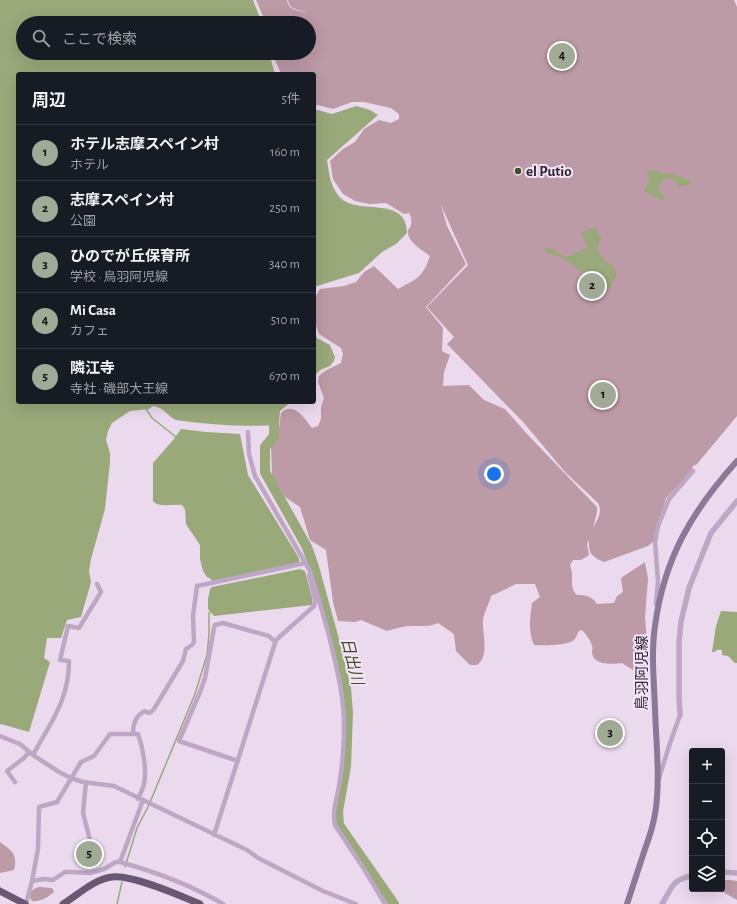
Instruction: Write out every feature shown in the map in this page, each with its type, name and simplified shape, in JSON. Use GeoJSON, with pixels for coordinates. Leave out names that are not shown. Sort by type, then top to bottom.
{"type":"FeatureCollection","features":[{"type":"Feature","properties":{"kind":"main road","name":"鳥羽阿児線"},"geometry":{"type":"LineString","coordinates":[[627,904],[652,828],[656,810],[658,757],[653,667],[655,627],[662,586],[671,560],[683,534],[720,480],[737,461]]}},
{"type":"Feature","properties":{"kind":"main road"},"geometry":{"type":"LineString","coordinates":[[63,904],[98,881],[112,876],[129,878],[182,896],[200,904]]}},
{"type":"Feature","properties":{"kind":"main road"},"geometry":{"type":"LineString","coordinates":[[0,891],[26,904]]}},
{"type":"Feature","properties":{"kind":"street"},"geometry":{"type":"LineString","coordinates":[[248,432],[249,454],[255,476],[310,571],[316,587],[341,687],[344,707],[344,738],[339,787],[334,809],[335,825],[364,868],[384,904]]}},
{"type":"Feature","properties":{"kind":"street"},"geometry":{"type":"LineString","coordinates":[[655,627],[658,581],[655,542],[658,526],[669,499],[693,471]]}},
{"type":"Feature","properties":{"kind":"street"},"geometry":{"type":"LineString","coordinates":[[658,783],[680,715],[679,642],[681,622],[688,588],[711,533],[737,501]]}},
{"type":"Feature","properties":{"kind":"street"},"geometry":{"type":"LineString","coordinates":[[214,834],[275,642],[314,606],[314,594],[305,563]]}},
{"type":"Feature","properties":{"kind":"street"},"geometry":{"type":"LineString","coordinates":[[133,734],[133,729],[138,715],[145,710],[148,713],[154,709],[183,661],[186,649],[194,642],[193,616],[197,586],[305,563]]}},
{"type":"Feature","properties":{"kind":"street"},"geometry":{"type":"LineString","coordinates":[[15,782],[7,771],[31,753],[60,706],[67,686],[69,661],[60,660],[68,626],[79,628],[101,592],[97,584]]}},
{"type":"Feature","properties":{"kind":"street"},"geometry":{"type":"LineString","coordinates":[[238,761],[179,741],[200,692],[214,628],[216,625],[223,623],[269,636],[275,642]]}},
{"type":"Feature","properties":{"kind":"street"},"geometry":{"type":"LineString","coordinates":[[26,904],[38,849],[39,807],[57,802],[81,762],[94,756],[110,734],[138,734],[142,747],[144,783],[141,800],[120,862]]}},
{"type":"Feature","properties":{"kind":"street"},"geometry":{"type":"LineString","coordinates":[[0,736],[20,744],[59,772],[71,778],[114,786],[247,850],[258,858],[317,887],[356,904]]}},
{"type":"Feature","properties":{"kind":"street"},"geometry":{"type":"LineString","coordinates":[[86,782],[82,814],[90,840]]}},
{"type":"Feature","properties":{"kind":"street"},"geometry":{"type":"LineString","coordinates":[[32,881],[44,879],[53,880],[62,874],[71,872],[90,873],[104,869],[116,862],[120,862],[183,883],[224,904]]}},
{"type":"Feature","properties":{"kind":"street"},"geometry":{"type":"LineString","coordinates":[[725,872],[737,873]]}},
{"type":"Feature","properties":{"kind":"street"},"geometry":{"type":"LineString","coordinates":[[662,904],[672,886],[680,878],[689,876]]}},
{"type":"Feature","properties":{"kind":"shaded area"},"geometry":{"type":"Polygon","coordinates":[[[0,0],[253,0],[259,16],[16,16],[16,60],[271,60],[274,72],[16,72],[16,404],[289,404],[280,411],[279,425],[227,425],[176,420],[160,408],[153,406],[149,409],[130,411],[112,423],[106,440],[110,453],[110,462],[105,509],[91,559],[89,571],[91,582],[81,617],[67,620],[61,638],[47,638],[44,658],[50,662],[29,732],[1,724],[0,725],[0,0]]]}},
{"type":"Feature","properties":{"kind":"shaded area"},"geometry":{"type":"Polygon","coordinates":[[[256,0],[287,0],[288,4],[292,8],[297,11],[308,12],[293,8],[289,4],[288,0],[734,0],[737,7],[737,416],[697,464],[693,466],[690,474],[666,498],[654,541],[648,546],[604,562],[591,554],[589,539],[587,544],[589,555],[581,560],[573,560],[570,565],[574,592],[577,595],[591,598],[597,604],[614,603],[617,596],[623,592],[621,578],[645,562],[648,579],[645,618],[649,666],[647,673],[637,672],[622,663],[604,663],[596,660],[593,657],[591,642],[582,630],[579,631],[575,639],[571,642],[555,645],[534,645],[530,630],[531,609],[532,603],[540,597],[535,584],[516,584],[491,596],[483,620],[483,656],[477,665],[470,665],[456,651],[454,634],[438,623],[429,626],[410,626],[387,631],[361,620],[355,622],[338,621],[333,602],[326,550],[310,540],[300,507],[285,497],[272,475],[271,446],[278,436],[281,413],[286,410],[290,409],[298,412],[312,428],[318,426],[321,419],[321,407],[324,398],[318,382],[319,376],[326,370],[341,363],[343,354],[341,348],[319,334],[316,326],[316,296],[320,289],[344,286],[356,282],[364,272],[374,266],[398,289],[410,283],[422,273],[430,256],[412,242],[408,234],[408,230],[411,226],[411,217],[409,213],[404,214],[386,203],[369,204],[355,201],[343,194],[333,179],[330,161],[343,149],[355,142],[364,129],[379,120],[391,123],[399,119],[399,114],[391,108],[364,102],[352,102],[333,109],[316,106],[316,72],[280,72],[275,60],[316,60],[316,16],[263,16],[256,0]],[[441,205],[447,226],[466,264],[426,307],[443,328],[442,351],[450,355],[444,372],[443,386],[469,385],[484,400],[505,409],[597,507],[593,528],[600,513],[598,503],[565,472],[524,423],[447,344],[454,337],[427,307],[468,265],[441,205]]]}},
{"type":"Feature","properties":{"kind":"shaded area"},"geometry":{"type":"Polygon","coordinates":[[[356,106],[370,110],[378,115],[327,160],[330,178],[335,191],[346,202],[356,205],[389,209],[398,213],[405,221],[407,233],[396,244],[382,252],[359,273],[316,287],[316,110],[332,114],[356,106]]]}},
{"type":"Feature","properties":{"kind":"shaded area"},"geometry":{"type":"Polygon","coordinates":[[[649,170],[679,176],[689,180],[690,183],[688,185],[677,187],[677,183],[673,179],[665,178],[661,181],[659,187],[660,193],[665,196],[663,200],[644,191],[650,180],[647,172],[649,170]]]}},
{"type":"Feature","properties":{"kind":"shaded area"},"geometry":{"type":"Polygon","coordinates":[[[595,227],[601,238],[597,249],[605,262],[612,265],[617,274],[609,290],[603,291],[599,284],[563,258],[545,252],[545,249],[551,248],[566,257],[585,249],[587,246],[581,233],[595,227]]]}},
{"type":"Feature","properties":{"kind":"shaded area"},"geometry":{"type":"Polygon","coordinates":[[[316,335],[317,338],[330,345],[335,357],[330,366],[320,370],[316,374],[316,335]]]}},
{"type":"Feature","properties":{"kind":"shaded area"},"geometry":{"type":"Polygon","coordinates":[[[181,429],[240,434],[248,475],[299,558],[299,563],[212,582],[211,579],[207,577],[203,571],[200,559],[200,545],[186,524],[185,509],[182,505],[162,505],[153,501],[153,463],[181,429]]]}},
{"type":"Feature","properties":{"kind":"shaded area"},"geometry":{"type":"Polygon","coordinates":[[[300,569],[305,571],[312,598],[312,605],[214,616],[208,609],[208,599],[210,589],[212,587],[300,569]]]}},
{"type":"Feature","properties":{"kind":"shaded area"},"geometry":{"type":"Polygon","coordinates":[[[721,611],[737,612],[737,663],[735,663],[728,656],[722,655],[722,650],[712,652],[716,626],[721,611]]]}},
{"type":"Feature","properties":{"kind":"shaded area"},"geometry":{"type":"Polygon","coordinates":[[[0,842],[13,853],[15,860],[14,870],[0,873],[0,842]]]}},
{"type":"Feature","properties":{"kind":"shaded area"},"geometry":{"type":"Polygon","coordinates":[[[725,880],[737,881],[737,900],[723,892],[725,892],[725,880]]]}},
{"type":"Feature","properties":{"kind":"shaded area"},"geometry":{"type":"Polygon","coordinates":[[[39,887],[52,888],[54,892],[41,900],[32,901],[30,896],[31,892],[39,887]]]}},
{"type":"Feature","properties":{"kind":"waterway"},"geometry":{"type":"LineString","coordinates":[[146,409],[152,418],[176,437]]}},
{"type":"Feature","properties":{"kind":"waterway","name":"日出川"},"geometry":{"type":"LineString","coordinates":[[274,425],[274,436],[265,447],[265,472],[307,547],[314,567],[346,688],[348,713],[346,766],[338,811],[339,825],[394,904]]}},
{"type":"Feature","properties":{"kind":"waterway"},"geometry":{"type":"LineString","coordinates":[[125,867],[137,828],[148,807],[195,694],[207,655],[209,613],[211,611]]}},
{"type":"Feature","properties":{"kind":"waterway"},"geometry":{"type":"LineString","coordinates":[[117,904],[122,882]]}},
{"type":"Feature","properties":{"kind":"place","name":"Mi Casa"},"geometry":{"type":"Point","coordinates":[562,56]}},
{"type":"Feature","properties":{"kind":"place","name":"el Putio"},"geometry":{"type":"Point","coordinates":[518,171]}},
{"type":"Feature","properties":{"kind":"place","name":"志摩スペイン村"},"geometry":{"type":"Point","coordinates":[592,286]}},
{"type":"Feature","properties":{"kind":"place","name":"ホテル志摩スペイン村"},"geometry":{"type":"Point","coordinates":[603,395]}},
{"type":"Feature","properties":{"kind":"place","name":"ひのでが丘保育所"},"geometry":{"type":"Point","coordinates":[610,733]}},
{"type":"Feature","properties":{"kind":"place","name":"隣江寺"},"geometry":{"type":"Point","coordinates":[89,854]}}]}
